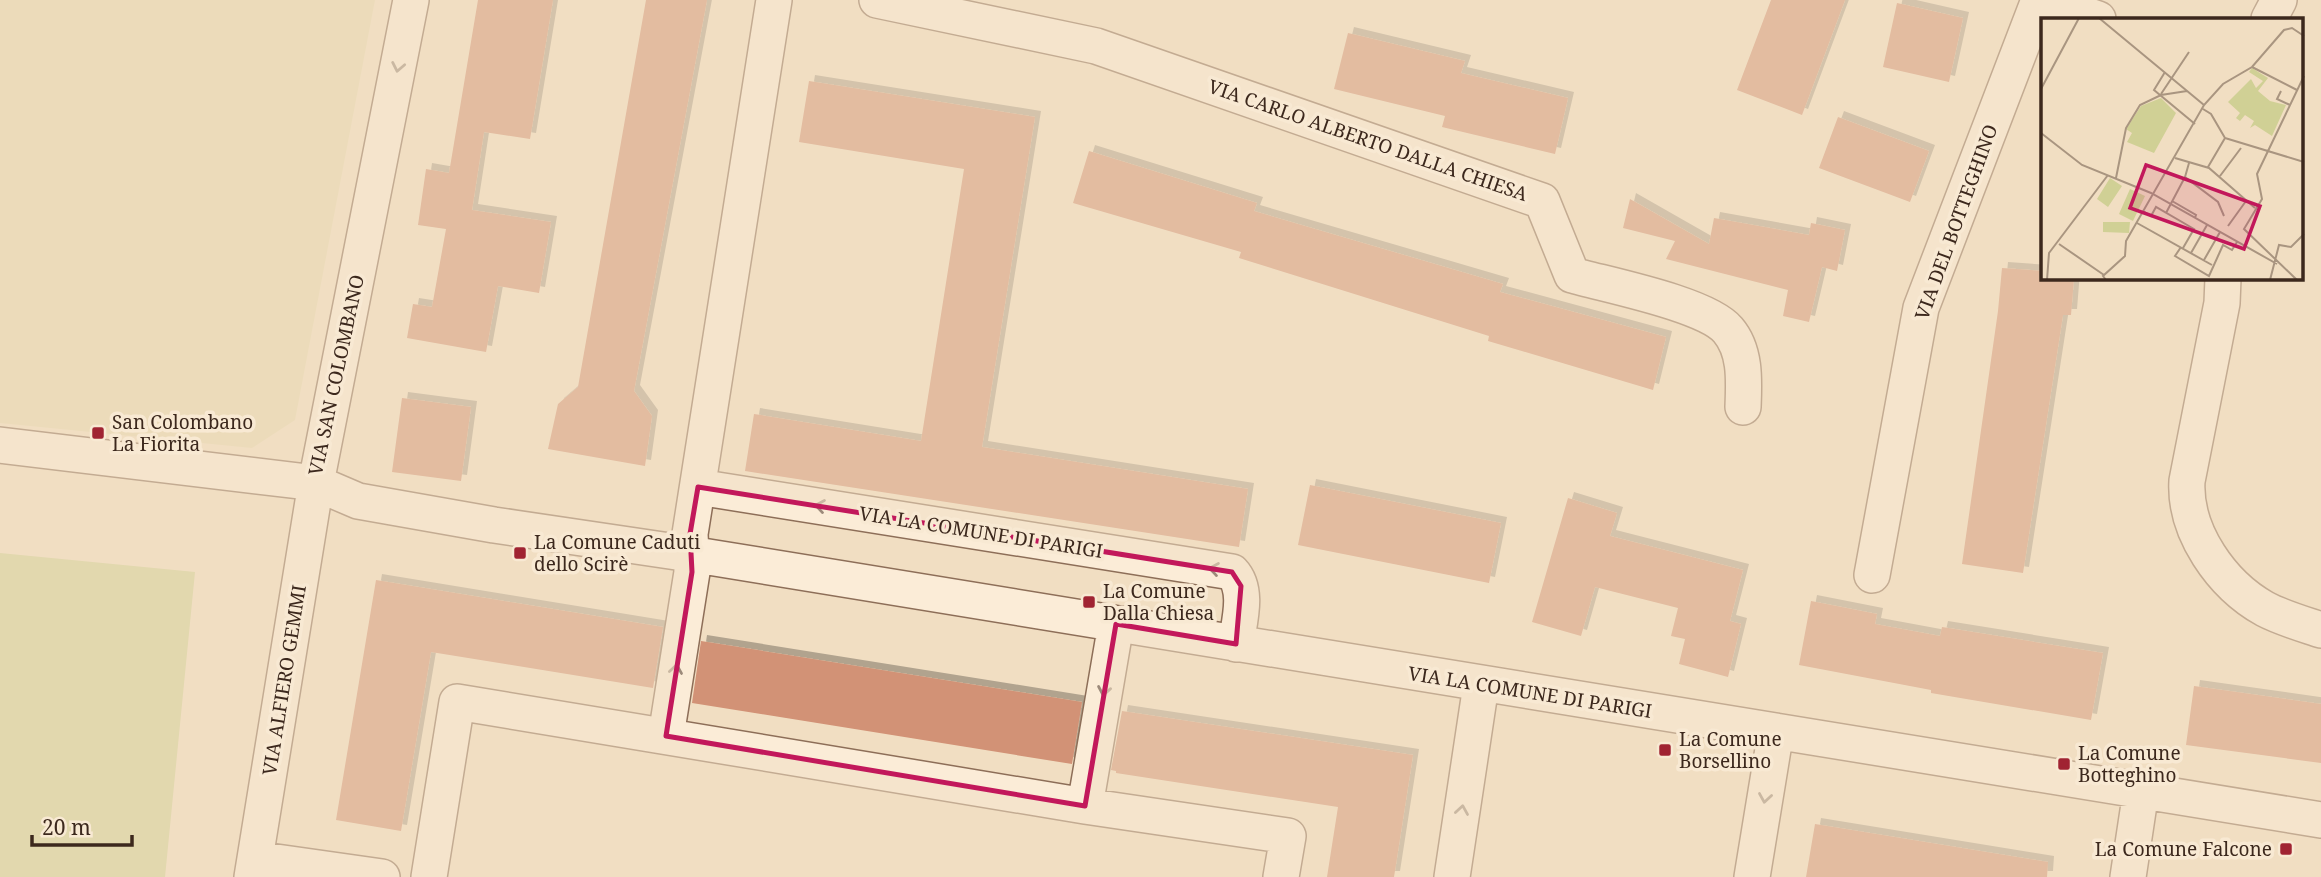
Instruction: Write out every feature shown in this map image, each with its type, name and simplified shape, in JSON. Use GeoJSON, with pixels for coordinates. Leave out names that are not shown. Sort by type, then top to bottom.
{"type":"FeatureCollection","features":[{"type":"Feature","properties":{"kind":"street","name":"VIA SAN COLOMBANO"},"geometry":{"type":"LineString","coordinates":[[0,444],[316,483],[411,0]]}},
{"type":"Feature","properties":{"kind":"street"},"geometry":{"type":"LineString","coordinates":[[666,736],[692,572],[690,534],[774,0]]}},
{"type":"Feature","properties":{"kind":"street","name":"VIA CARLO ALBERTO DALLA CHIESA"},"geometry":{"type":"LineString","coordinates":[[877,0],[1096,47],[1542,201],[1572,275],[1678,304],[1703,314],[1727,329],[1741,354],[1743,407]]}},
{"type":"Feature","properties":{"kind":"street","name":"VIA DEL BOTTEGHINO"},"geometry":{"type":"LineString","coordinates":[[1872,575],[1921,308],[2041,0],[2095,18]]}},
{"type":"Feature","properties":{"kind":"street"},"geometry":{"type":"LineString","coordinates":[[2270,18],[2279,0]]}},
{"type":"Feature","properties":{"kind":"street"},"geometry":{"type":"LineString","coordinates":[[2223,280],[2222,303],[2187,481],[2186,493],[2190,512],[2205,548],[2226,579],[2238,590],[2268,611],[2321,630]]}},
{"type":"Feature","properties":{"kind":"street","name":"VIA LA COMUNE DI PARIGI"},"geometry":{"type":"LineString","coordinates":[[316,483],[358,501],[494,525],[690,554],[2321,820]]}},
{"type":"Feature","properties":{"kind":"street","name":"VIA ALFIERO GEMMI"},"geometry":{"type":"LineString","coordinates":[[254,868],[316,483]]}},
{"type":"Feature","properties":{"kind":"street","name":"VIA LA COMUNE DI PARIGI"},"geometry":{"type":"LineString","coordinates":[[698,487],[1232,572],[1241,586],[1236,644]]}},
{"type":"Feature","properties":{"kind":"street"},"geometry":{"type":"LineString","coordinates":[[1085,806],[1116,624]]}},
{"type":"Feature","properties":{"kind":"street"},"geometry":{"type":"LineString","coordinates":[[1452,877],[1481,684]]}},
{"type":"Feature","properties":{"kind":"street"},"geometry":{"type":"LineString","coordinates":[[429,877],[457,702],[1085,806],[1288,836],[1281,877]]}},
{"type":"Feature","properties":{"kind":"street"},"geometry":{"type":"LineString","coordinates":[[1752,877],[1776,731]]}},
{"type":"Feature","properties":{"kind":"street"},"geometry":{"type":"LineString","coordinates":[[2128,877],[2141,791]]}},
{"type":"Feature","properties":{"kind":"street"},"geometry":{"type":"LineString","coordinates":[[254,868],[382,877]]}},
{"type":"Feature","properties":{"kind":"highlighted area"},"geometry":{"type":"Polygon","coordinates":[[[698,487],[1232,572],[1241,586],[1236,644],[1116,624],[1085,806],[666,736],[692,572],[690,534],[698,487]]]}},
{"type":"Feature","properties":{"kind":"shaded area"},"geometry":{"type":"Polygon","coordinates":[[[0,0],[375,0],[295,420],[252,448],[0,423],[0,0]]]}},
{"type":"Feature","properties":{"kind":"green space"},"geometry":{"type":"Polygon","coordinates":[[[0,553],[195,572],[165,877],[0,877],[0,553]]]}},
{"type":"Feature","properties":{"kind":"building"},"geometry":{"type":"Polygon","coordinates":[[[478,0],[553,0],[530,139],[484,132],[472,210],[551,222],[539,293],[498,286],[486,352],[407,338],[413,304],[432,307],[446,229],[418,225],[426,169],[449,173],[478,0]]]}},
{"type":"Feature","properties":{"kind":"building"},"geometry":{"type":"Polygon","coordinates":[[[646,0],[707,0],[634,391],[652,416],[645,466],[548,449],[558,404],[578,387],[646,0]]]}},
{"type":"Feature","properties":{"kind":"building"},"geometry":{"type":"Polygon","coordinates":[[[1771,0],[1845,0],[1802,115],[1737,90],[1771,0]]]}},
{"type":"Feature","properties":{"kind":"building"},"geometry":{"type":"Polygon","coordinates":[[[1897,3],[1963,18],[1949,82],[1883,67],[1897,3]]]}},
{"type":"Feature","properties":{"kind":"building"},"geometry":{"type":"Polygon","coordinates":[[[1348,33],[1465,61],[1461,73],[1568,98],[1555,154],[1442,127],[1445,116],[1334,89],[1348,33]]]}},
{"type":"Feature","properties":{"kind":"building"},"geometry":{"type":"Polygon","coordinates":[[[809,81],[1035,117],[982,447],[1248,489],[1239,547],[745,471],[754,414],[921,441],[964,169],[799,142],[809,81]]]}},
{"type":"Feature","properties":{"kind":"building"},"geometry":{"type":"Polygon","coordinates":[[[1838,117],[1929,151],[1910,202],[1819,168],[1838,117]]]}},
{"type":"Feature","properties":{"kind":"building"},"geometry":{"type":"Polygon","coordinates":[[[1089,151],[1257,203],[1254,211],[1503,284],[1500,292],[1666,337],[1653,390],[1488,341],[1489,336],[1239,258],[1241,252],[1073,203],[1089,151]]]}},
{"type":"Feature","properties":{"kind":"building"},"geometry":{"type":"Polygon","coordinates":[[[1630,199],[1709,244],[1714,218],[1809,235],[1811,223],[1845,230],[1837,271],[1822,267],[1809,322],[1783,316],[1788,290],[1666,259],[1675,241],[1623,228],[1630,199]]]}},
{"type":"Feature","properties":{"kind":"building"},"geometry":{"type":"Polygon","coordinates":[[[2002,268],[2041,271],[2041,280],[2074,280],[2071,315],[2063,315],[2023,573],[1962,564],[2002,268]]]}},
{"type":"Feature","properties":{"kind":"building"},"geometry":{"type":"Polygon","coordinates":[[[402,398],[471,407],[461,481],[392,472],[402,398]]]}},
{"type":"Feature","properties":{"kind":"building"},"geometry":{"type":"Polygon","coordinates":[[[1310,485],[1501,523],[1489,583],[1298,545],[1310,485]]]}},
{"type":"Feature","properties":{"kind":"building"},"geometry":{"type":"Polygon","coordinates":[[[1568,498],[1617,513],[1610,536],[1743,570],[1730,621],[1741,624],[1728,677],[1679,664],[1685,639],[1671,636],[1678,608],[1595,587],[1581,636],[1532,622],[1568,498]]]}},
{"type":"Feature","properties":{"kind":"building"},"geometry":{"type":"Polygon","coordinates":[[[376,580],[663,627],[653,688],[431,652],[401,831],[336,820],[376,580]]]}},
{"type":"Feature","properties":{"kind":"building"},"geometry":{"type":"Polygon","coordinates":[[[1811,601],[1877,614],[1875,624],[1940,636],[1942,627],[2103,653],[2091,720],[1931,693],[1931,690],[1799,665],[1811,601]]]}},
{"type":"Feature","properties":{"kind":"building"},"geometry":{"type":"Polygon","coordinates":[[[701,641],[1082,702],[1072,764],[692,703],[701,641]]]}},
{"type":"Feature","properties":{"kind":"building"},"geometry":{"type":"Polygon","coordinates":[[[2194,686],[2321,704],[2321,763],[2186,745],[2194,686]]]}},
{"type":"Feature","properties":{"kind":"building"},"geometry":{"type":"Polygon","coordinates":[[[1122,711],[1413,755],[1394,877],[1327,877],[1338,807],[1116,773],[1111,770],[1122,711]]]}},
{"type":"Feature","properties":{"kind":"building"},"geometry":{"type":"Polygon","coordinates":[[[1815,824],[2048,862],[2047,877],[1806,877],[1815,824]]]}},
{"type":"Feature","properties":{"kind":"place","name":"San Colombano La Fiorita"},"geometry":{"type":"Point","coordinates":[98,433]}},
{"type":"Feature","properties":{"kind":"place","name":"La Comune Caduti dello Scirè"},"geometry":{"type":"Point","coordinates":[520,553]}},
{"type":"Feature","properties":{"kind":"place","name":"La Comune Dalla Chiesa"},"geometry":{"type":"Point","coordinates":[1089,602]}},
{"type":"Feature","properties":{"kind":"place","name":"La Comune Borsellino"},"geometry":{"type":"Point","coordinates":[1665,750]}},
{"type":"Feature","properties":{"kind":"place","name":"La Comune Botteghino"},"geometry":{"type":"Point","coordinates":[2064,764]}},
{"type":"Feature","properties":{"kind":"place","name":"La Comune Falcone"},"geometry":{"type":"Point","coordinates":[2286,849]}}]}
